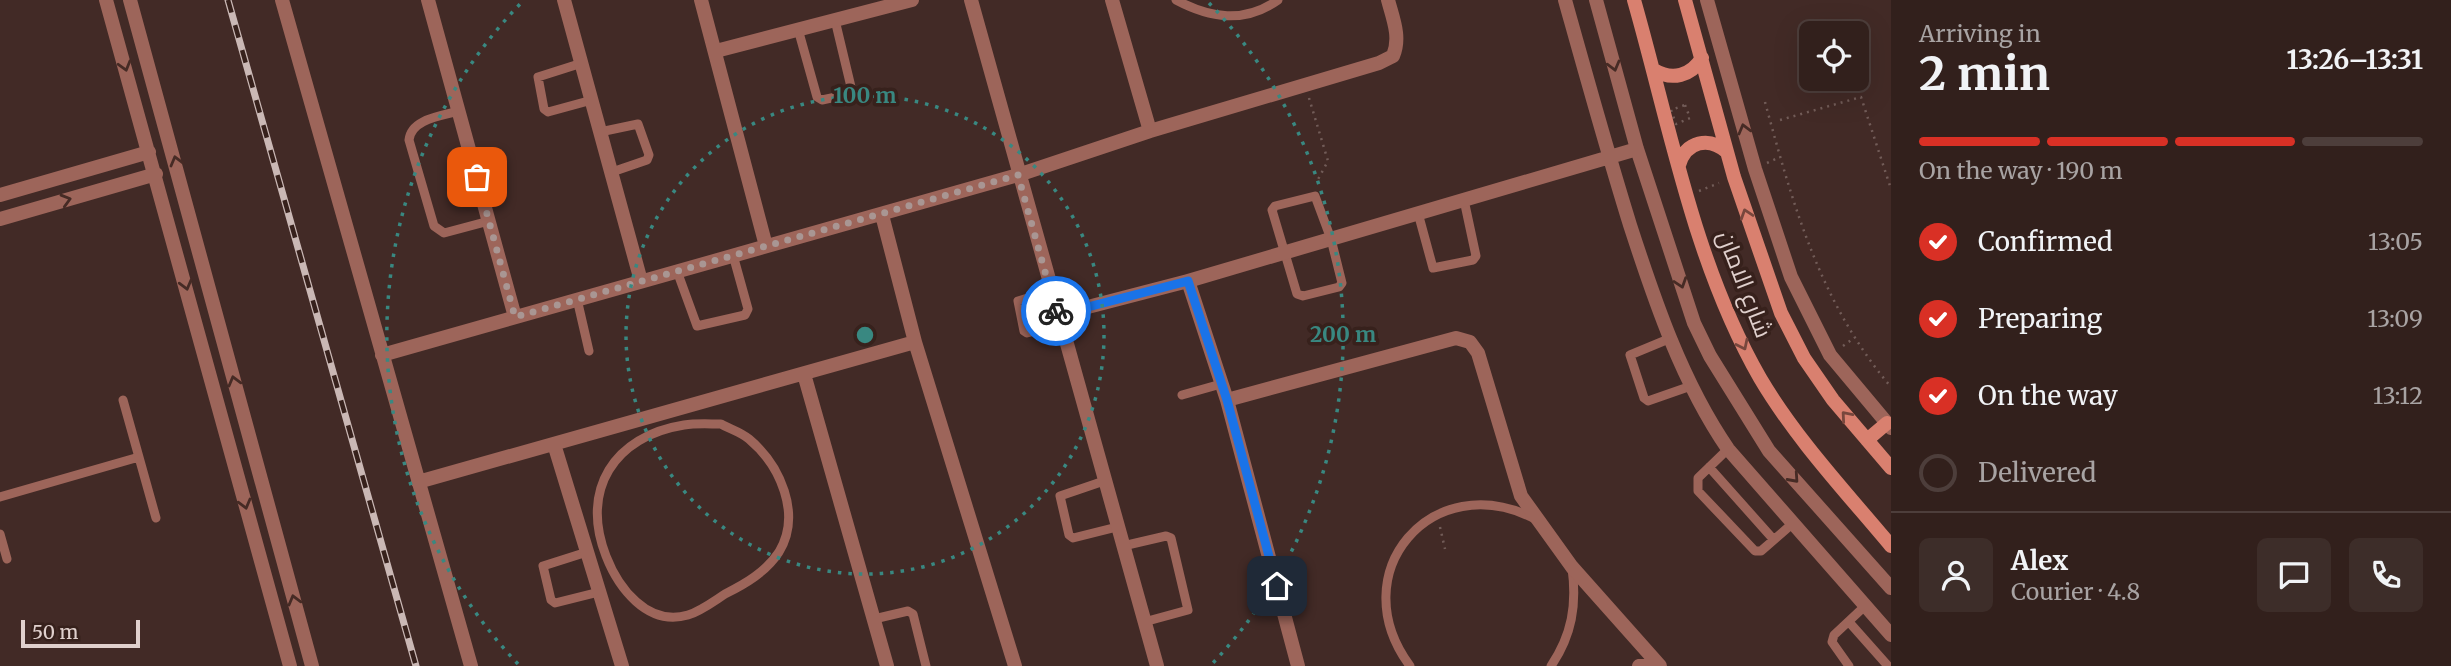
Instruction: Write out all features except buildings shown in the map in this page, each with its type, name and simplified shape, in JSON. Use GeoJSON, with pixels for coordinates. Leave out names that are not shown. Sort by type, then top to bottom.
{"type":"FeatureCollection","features":[{"type":"Feature","properties":{"kind":"street"},"geometry":{"type":"LineString","coordinates":[[106,0],[290,666]]}},
{"type":"Feature","properties":{"kind":"street"},"geometry":{"type":"LineString","coordinates":[[130,0],[312,666]]}},
{"type":"Feature","properties":{"kind":"street"},"geometry":{"type":"LineString","coordinates":[[282,0],[471,666]]}},
{"type":"Feature","properties":{"kind":"street"},"geometry":{"type":"LineString","coordinates":[[429,0],[515,317]]}},
{"type":"Feature","properties":{"kind":"street"},"geometry":{"type":"LineString","coordinates":[[564,0],[641,281]]}},
{"type":"Feature","properties":{"kind":"street"},"geometry":{"type":"LineString","coordinates":[[701,0],[766,246]]}},
{"type":"Feature","properties":{"kind":"street"},"geometry":{"type":"LineString","coordinates":[[716,51],[912,0]]}},
{"type":"Feature","properties":{"kind":"street"},"geometry":{"type":"LineString","coordinates":[[971,0],[1058,320],[1157,666]]}},
{"type":"Feature","properties":{"kind":"street"},"geometry":{"type":"LineString","coordinates":[[1112,0],[1150,131]]}},
{"type":"Feature","properties":{"kind":"street"},"geometry":{"type":"LineString","coordinates":[[382,355],[1018,175],[1393,56],[1398,36],[1388,0]]}},
{"type":"Feature","properties":{"kind":"street"},"geometry":{"type":"LineString","coordinates":[[1565,0],[1647,279],[1691,386],[1709,421],[1728,449],[1891,635]]}},
{"type":"Feature","properties":{"kind":"street"},"geometry":{"type":"LineString","coordinates":[[1596,0],[1637,149],[1694,323],[1728,389],[1769,450],[1891,588]]}},
{"type":"Feature","properties":{"kind":"street","name":"شارع الامان"},"geometry":{"type":"LineString","coordinates":[[1634,0],[1679,165],[1728,313],[1761,379],[1803,440],[1891,546]]}},
{"type":"Feature","properties":{"kind":"street","name":"شارع الامان"},"geometry":{"type":"LineString","coordinates":[[1685,0],[1727,152],[1770,290],[1818,379],[1891,468]]}},
{"type":"Feature","properties":{"kind":"street"},"geometry":{"type":"LineString","coordinates":[[1707,0],[1755,169],[1791,277],[1830,355],[1889,426],[1867,440]]}},
{"type":"Feature","properties":{"kind":"street"},"geometry":{"type":"LineString","coordinates":[[1654,70],[1666,76],[1679,76],[1693,70],[1702,58]]}},
{"type":"Feature","properties":{"kind":"street"},"geometry":{"type":"LineString","coordinates":[[145,135],[167,129]]}},
{"type":"Feature","properties":{"kind":"street"},"geometry":{"type":"LineString","coordinates":[[1679,165],[1684,153],[1700,143],[1715,143],[1727,152]]}},
{"type":"Feature","properties":{"kind":"street"},"geometry":{"type":"LineString","coordinates":[[1058,320],[1637,149]]}},
{"type":"Feature","properties":{"kind":"street"},"geometry":{"type":"LineString","coordinates":[[0,195],[149,152]]}},
{"type":"Feature","properties":{"kind":"street"},"geometry":{"type":"LineString","coordinates":[[0,219],[156,174]]}},
{"type":"Feature","properties":{"kind":"street"},"geometry":{"type":"LineString","coordinates":[[882,215],[915,342],[1015,666]]}},
{"type":"Feature","properties":{"kind":"street"},"geometry":{"type":"LineString","coordinates":[[1188,281],[1227,400],[1298,666]]}},
{"type":"Feature","properties":{"kind":"street"},"geometry":{"type":"LineString","coordinates":[[1227,400],[1463,338],[1478,353],[1521,496],[1572,567],[1658,664]]}},
{"type":"Feature","properties":{"kind":"street"},"geometry":{"type":"LineString","coordinates":[[418,482],[915,342]]}},
{"type":"Feature","properties":{"kind":"street"},"geometry":{"type":"LineString","coordinates":[[804,374],[887,666]]}},
{"type":"Feature","properties":{"kind":"street"},"geometry":{"type":"LineString","coordinates":[[554,444],[622,666]]}},
{"type":"Feature","properties":{"kind":"street"},"geometry":{"type":"LineString","coordinates":[[1639,666],[1658,664]]}},
{"type":"Feature","properties":{"kind":"lane"},"geometry":{"type":"LineString","coordinates":[[1175,0],[1196,11],[1221,17],[1251,15],[1278,0]]}},
{"type":"Feature","properties":{"kind":"lane"},"geometry":{"type":"LineString","coordinates":[[798,29],[817,97],[822,100],[850,94],[852,91],[835,20]]}},
{"type":"Feature","properties":{"kind":"lane"},"geometry":{"type":"LineString","coordinates":[[582,63],[538,77],[544,109],[548,112],[592,100]]}},
{"type":"Feature","properties":{"kind":"lane"},"geometry":{"type":"LineString","coordinates":[[459,111],[416,125],[410,131],[409,140],[434,226],[438,231],[444,233],[489,221]]}},
{"type":"Feature","properties":{"kind":"lane"},"geometry":{"type":"LineString","coordinates":[[600,132],[638,124],[649,155],[647,160],[612,172]]}},
{"type":"Feature","properties":{"kind":"lane"},"geometry":{"type":"LineString","coordinates":[[1315,196],[1331,239],[1342,283],[1339,287],[1299,296],[1273,208],[1315,196]]}},
{"type":"Feature","properties":{"kind":"lane"},"geometry":{"type":"LineString","coordinates":[[1418,214],[1433,268],[1473,260],[1476,256],[1464,200]]}},
{"type":"Feature","properties":{"kind":"lane"},"geometry":{"type":"LineString","coordinates":[[677,271],[697,326],[745,315],[748,309],[733,255]]}},
{"type":"Feature","properties":{"kind":"lane"},"geometry":{"type":"LineString","coordinates":[[1050,291],[1018,301],[1024,331],[1027,333],[1058,320]]}},
{"type":"Feature","properties":{"kind":"lane"},"geometry":{"type":"LineString","coordinates":[[577,299],[589,351]]}},
{"type":"Feature","properties":{"kind":"lane"},"geometry":{"type":"LineString","coordinates":[[1671,338],[1630,355],[1644,398],[1648,401],[1691,386]]}},
{"type":"Feature","properties":{"kind":"lane"},"geometry":{"type":"LineString","coordinates":[[1182,395],[1221,384]]}},
{"type":"Feature","properties":{"kind":"lane"},"geometry":{"type":"LineString","coordinates":[[123,400],[156,518]]}},
{"type":"Feature","properties":{"kind":"lane"},"geometry":{"type":"LineString","coordinates":[[663,413],[668,429]]}},
{"type":"Feature","properties":{"kind":"lane"},"geometry":{"type":"LineString","coordinates":[[721,424],[746,437],[767,456],[782,481],[788,509],[785,538],[778,553],[764,570],[687,615],[667,615],[647,609],[630,597],[617,582],[609,562],[598,527],[596,508],[603,480],[617,455],[648,435],[684,425],[721,424]]}},
{"type":"Feature","properties":{"kind":"lane"},"geometry":{"type":"LineString","coordinates":[[1728,449],[1698,478],[1698,491],[1750,549],[1761,551],[1793,524]]}},
{"type":"Feature","properties":{"kind":"lane"},"geometry":{"type":"LineString","coordinates":[[0,497],[139,457]]}},
{"type":"Feature","properties":{"kind":"lane"},"geometry":{"type":"LineString","coordinates":[[1709,467],[1774,540]]}},
{"type":"Feature","properties":{"kind":"lane"},"geometry":{"type":"LineString","coordinates":[[1104,481],[1060,496],[1069,535],[1073,538],[1117,527]]}},
{"type":"Feature","properties":{"kind":"lane"},"geometry":{"type":"LineString","coordinates":[[1410,666],[1397,649],[1388,628],[1384,606],[1385,583],[1403,543],[1418,526],[1437,514],[1456,507],[1487,504],[1517,510],[1535,519]]}},
{"type":"Feature","properties":{"kind":"lane"},"geometry":{"type":"LineString","coordinates":[[0,534],[7,559]]}},
{"type":"Feature","properties":{"kind":"lane"},"geometry":{"type":"LineString","coordinates":[[1123,546],[1168,535],[1171,538],[1188,610],[1144,622]]}},
{"type":"Feature","properties":{"kind":"lane"},"geometry":{"type":"LineString","coordinates":[[587,552],[543,566],[551,600],[555,603],[599,592]]}},
{"type":"Feature","properties":{"kind":"lane"},"geometry":{"type":"LineString","coordinates":[[592,567],[609,562]]}},
{"type":"Feature","properties":{"kind":"lane"},"geometry":{"type":"LineString","coordinates":[[1551,666],[1569,631],[1574,611],[1572,567]]}},
{"type":"Feature","properties":{"kind":"lane"},"geometry":{"type":"LineString","coordinates":[[1849,666],[1832,642],[1834,635],[1865,606]]}},
{"type":"Feature","properties":{"kind":"lane"},"geometry":{"type":"LineString","coordinates":[[874,619],[908,611],[912,614],[926,666]]}},
{"type":"Feature","properties":{"kind":"lane"},"geometry":{"type":"LineString","coordinates":[[1849,622],[1888,666]]}},
{"type":"Feature","properties":{"kind":"path"},"geometry":{"type":"LineString","coordinates":[[1305,85],[1328,161],[1312,190],[1315,196]]}},
{"type":"Feature","properties":{"kind":"path"},"geometry":{"type":"LineString","coordinates":[[1780,120],[1861,97],[1891,189]]}},
{"type":"Feature","properties":{"kind":"path"},"geometry":{"type":"LineString","coordinates":[[1765,102],[1802,234],[1817,269],[1854,338],[1891,387]]}},
{"type":"Feature","properties":{"kind":"path"},"geometry":{"type":"LineString","coordinates":[[1437,514],[1445,550]]}},
{"type":"Feature","properties":{"kind":"railway"},"geometry":{"type":"LineString","coordinates":[[228,0],[416,666]]}},
{"type":"Feature","properties":{"kind":"way so far"},"geometry":{"type":"LineString","coordinates":[[477,177],[515,317],[1018,175],[1056,311]]}},
{"type":"Feature","properties":{"kind":"route"},"geometry":{"type":"LineString","coordinates":[[1056,311],[1057,315],[1188,281],[1227,400],[1277,586]]}}]}
